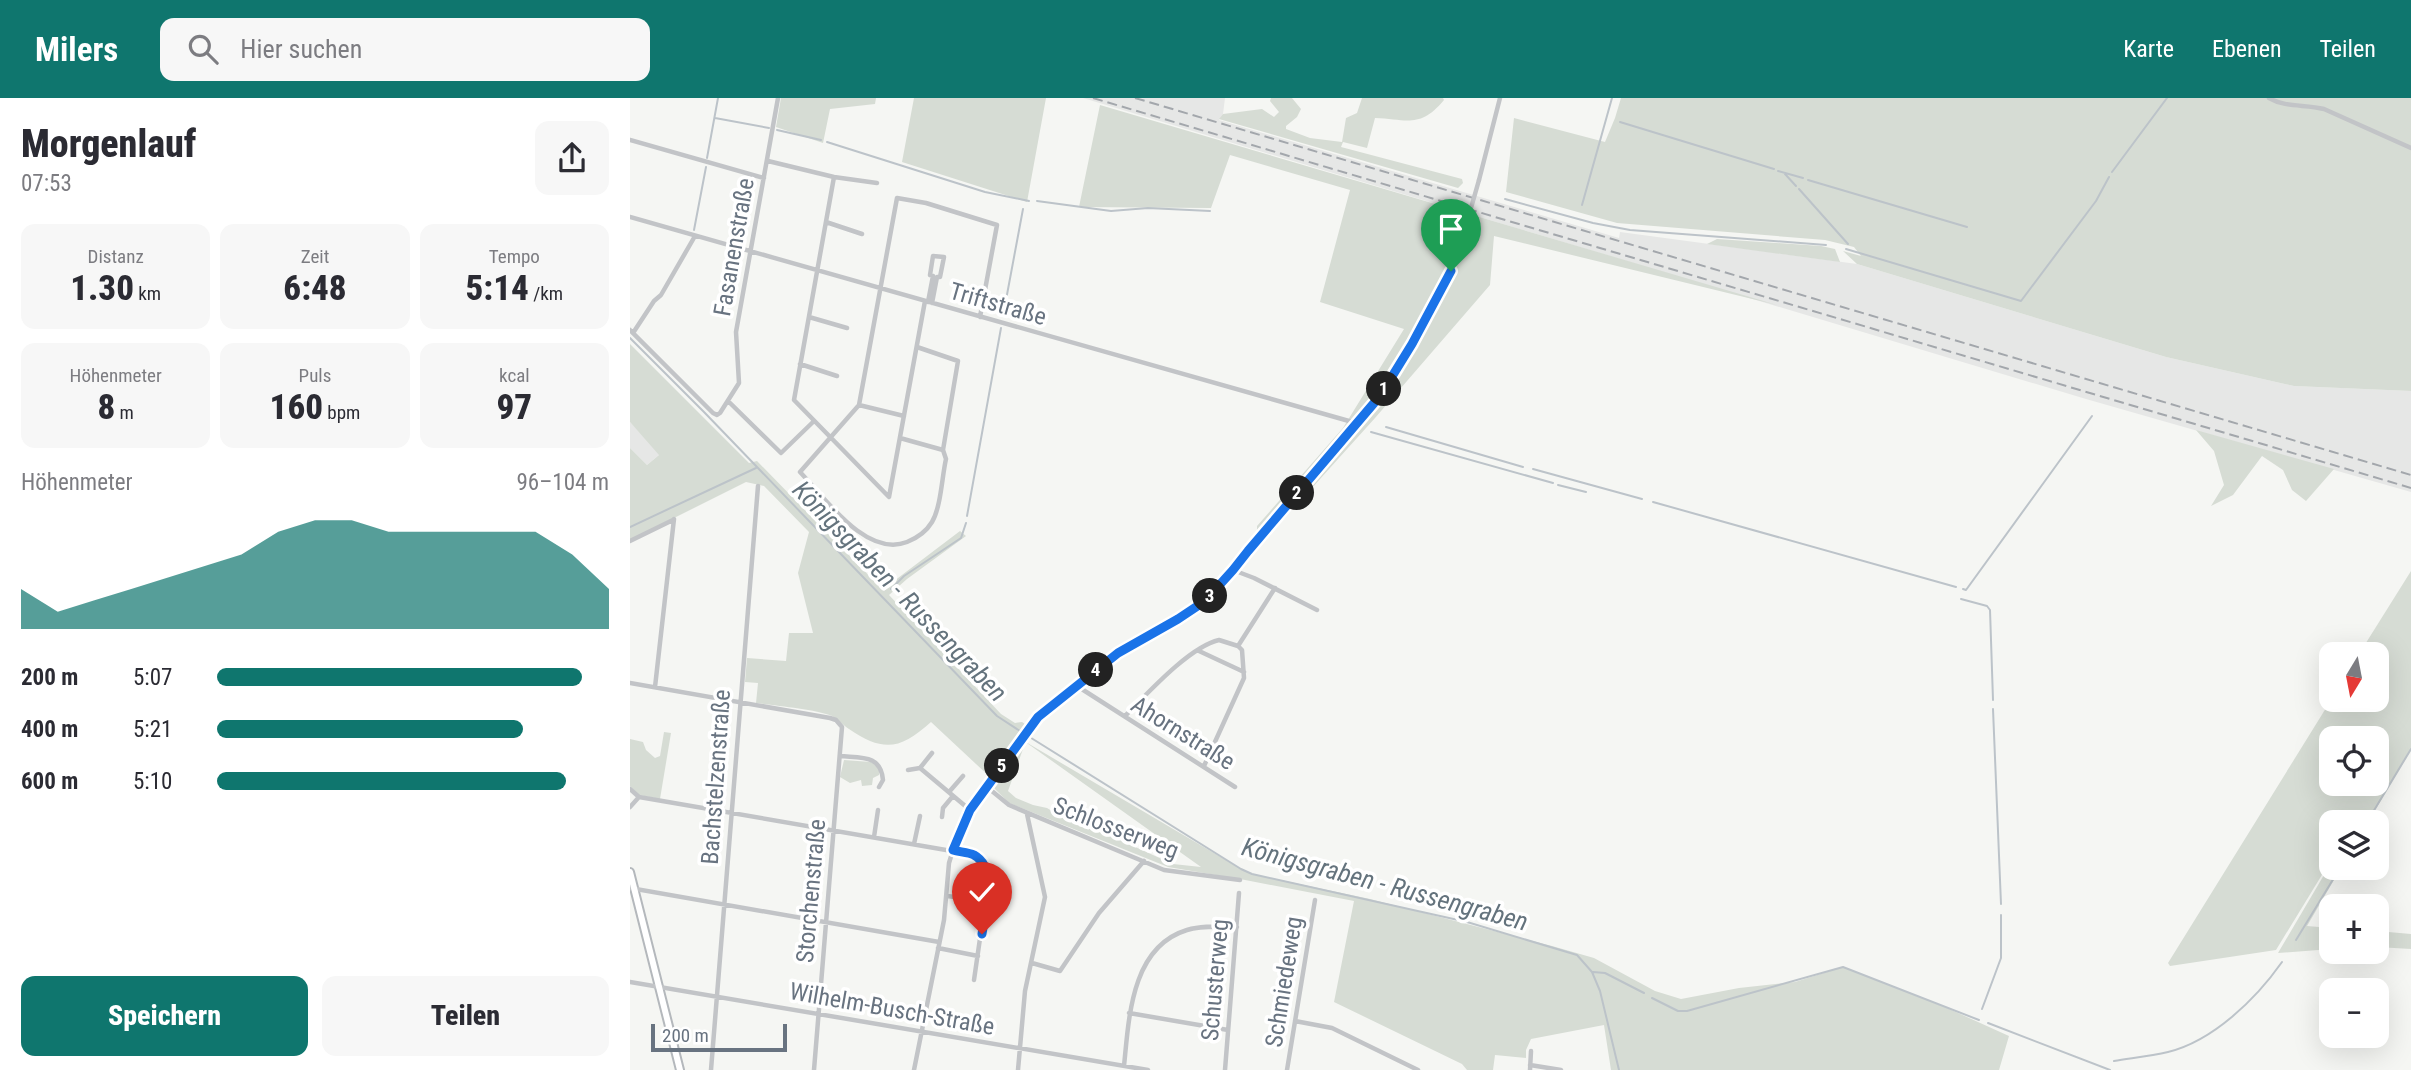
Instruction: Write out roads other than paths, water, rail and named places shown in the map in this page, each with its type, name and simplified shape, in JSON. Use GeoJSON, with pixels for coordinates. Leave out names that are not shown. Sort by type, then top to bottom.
{"type":"FeatureCollection","features":[{"type":"Feature","properties":{"kind":"street","name":"Fasanenstraße"},"geometry":{"type":"LineString","coordinates":[[728,401],[739,383],[736,332],[778,98]]}},
{"type":"Feature","properties":{"kind":"street"},"geometry":{"type":"LineString","coordinates":[[914,1070],[939,945],[947,896],[947,876],[953,850],[970,810],[1038,717],[1118,653],[1205,601],[1357,424],[1389,382],[1451,271],[1479,180],[1500,98]]}},
{"type":"Feature","properties":{"kind":"street"},"geometry":{"type":"LineString","coordinates":[[2269,98],[2281,104],[2324,109],[2411,148]]}},
{"type":"Feature","properties":{"kind":"street"},"geometry":{"type":"LineString","coordinates":[[630,140],[764,178]]}},
{"type":"Feature","properties":{"kind":"street"},"geometry":{"type":"LineString","coordinates":[[768,161],[834,177],[877,183]]}},
{"type":"Feature","properties":{"kind":"street"},"geometry":{"type":"LineString","coordinates":[[834,177],[794,402],[889,497],[917,347],[935,277]]}},
{"type":"Feature","properties":{"kind":"street"},"geometry":{"type":"LineString","coordinates":[[917,347],[958,360],[943,450],[946,459],[933,520],[922,534],[902,544],[884,544],[865,537],[800,472],[859,405],[897,198],[926,203],[997,225],[980,317]]}},
{"type":"Feature","properties":{"kind":"street","name":"Triftstraße"},"geometry":{"type":"LineString","coordinates":[[630,217],[1357,424]]}},
{"type":"Feature","properties":{"kind":"street"},"geometry":{"type":"LineString","coordinates":[[826,222],[862,234]]}},
{"type":"Feature","properties":{"kind":"street"},"geometry":{"type":"LineString","coordinates":[[695,236],[661,295],[653,301],[631,331],[713,413],[720,413],[728,401],[781,453],[813,422]]}},
{"type":"Feature","properties":{"kind":"street"},"geometry":{"type":"LineString","coordinates":[[933,256],[944,257],[940,277],[935,277],[930,275],[933,256]]}},
{"type":"Feature","properties":{"kind":"street"},"geometry":{"type":"LineString","coordinates":[[809,317],[847,328]]}},
{"type":"Feature","properties":{"kind":"street"},"geometry":{"type":"LineString","coordinates":[[800,364],[837,376]]}},
{"type":"Feature","properties":{"kind":"street"},"geometry":{"type":"LineString","coordinates":[[859,405],[904,416]]}},
{"type":"Feature","properties":{"kind":"street"},"geometry":{"type":"LineString","coordinates":[[900,438],[943,450]]}},
{"type":"Feature","properties":{"kind":"street","name":"Bachstelzenstraße"},"geometry":{"type":"LineString","coordinates":[[711,1070],[758,486]]}},
{"type":"Feature","properties":{"kind":"street"},"geometry":{"type":"LineString","coordinates":[[630,541],[674,519],[655,687]]}},
{"type":"Feature","properties":{"kind":"street"},"geometry":{"type":"LineString","coordinates":[[1233,570],[1317,610]]}},
{"type":"Feature","properties":{"kind":"street"},"geometry":{"type":"LineString","coordinates":[[1238,646],[1275,588]]}},
{"type":"Feature","properties":{"kind":"street"},"geometry":{"type":"LineString","coordinates":[[1125,716],[1162,678],[1198,650],[1219,639],[1238,646],[1242,650],[1244,678],[1204,766]]}},
{"type":"Feature","properties":{"kind":"street"},"geometry":{"type":"LineString","coordinates":[[1198,650],[1244,673]]}},
{"type":"Feature","properties":{"kind":"street"},"geometry":{"type":"LineString","coordinates":[[630,683],[739,702]]}},
{"type":"Feature","properties":{"kind":"street","name":"Ahornstraße"},"geometry":{"type":"LineString","coordinates":[[1077,686],[1236,786]]}},
{"type":"Feature","properties":{"kind":"street","name":"Storchenstraße"},"geometry":{"type":"LineString","coordinates":[[739,702],[830,718],[842,727],[814,1070]]}},
{"type":"Feature","properties":{"kind":"street"},"geometry":{"type":"LineString","coordinates":[[908,770],[918,768],[932,752]]}},
{"type":"Feature","properties":{"kind":"street"},"geometry":{"type":"LineString","coordinates":[[839,756],[868,758],[877,764],[881,768],[883,780],[879,787]]}},
{"type":"Feature","properties":{"kind":"street"},"geometry":{"type":"LineString","coordinates":[[909,763],[970,810]]}},
{"type":"Feature","properties":{"kind":"street"},"geometry":{"type":"LineString","coordinates":[[942,817],[943,808],[963,776]]}},
{"type":"Feature","properties":{"kind":"street","name":"Schlosserweg"},"geometry":{"type":"LineString","coordinates":[[988,786],[1009,805],[1164,870],[1240,880]]}},
{"type":"Feature","properties":{"kind":"street"},"geometry":{"type":"LineString","coordinates":[[630,789],[639,797],[975,855],[985,867],[988,883],[974,980]]}},
{"type":"Feature","properties":{"kind":"street"},"geometry":{"type":"LineString","coordinates":[[630,807],[639,797]]}},
{"type":"Feature","properties":{"kind":"street"},"geometry":{"type":"LineString","coordinates":[[874,837],[878,810]]}},
{"type":"Feature","properties":{"kind":"street"},"geometry":{"type":"LineString","coordinates":[[1018,1070],[1025,991],[1045,897],[1027,813]]}},
{"type":"Feature","properties":{"kind":"street"},"geometry":{"type":"LineString","coordinates":[[914,844],[920,816]]}},
{"type":"Feature","properties":{"kind":"street"},"geometry":{"type":"LineString","coordinates":[[1032,963],[1060,971],[1099,913],[1144,861]]}},
{"type":"Feature","properties":{"kind":"street"},"geometry":{"type":"LineString","coordinates":[[630,872],[680,1070]]}},
{"type":"Feature","properties":{"kind":"street"},"geometry":{"type":"LineString","coordinates":[[632,888],[826,922],[939,945],[978,956]]}},
{"type":"Feature","properties":{"kind":"street","name":"Schusterweg"},"geometry":{"type":"LineString","coordinates":[[1225,1070],[1239,893]]}},
{"type":"Feature","properties":{"kind":"street"},"geometry":{"type":"LineString","coordinates":[[947,896],[986,901]]}},
{"type":"Feature","properties":{"kind":"street","name":"Schmiedeweg"},"geometry":{"type":"LineString","coordinates":[[1287,1070],[1315,900]]}},
{"type":"Feature","properties":{"kind":"street"},"geometry":{"type":"LineString","coordinates":[[1124,1066],[1131,1001],[1147,962],[1166,941],[1191,929],[1237,927]]}},
{"type":"Feature","properties":{"kind":"street","name":"Wilhelm-Busch-Straße"},"geometry":{"type":"LineString","coordinates":[[630,982],[1148,1070]]}},
{"type":"Feature","properties":{"kind":"street"},"geometry":{"type":"LineString","coordinates":[[1129,1013],[1228,1030]]}},
{"type":"Feature","properties":{"kind":"street"},"geometry":{"type":"LineString","coordinates":[[1295,1021],[1332,1028],[1418,1070]]}},
{"type":"Feature","properties":{"kind":"street"},"geometry":{"type":"LineString","coordinates":[[1531,1051],[1530,1067],[1561,1070]]}},
{"type":"Feature","properties":{"kind":"waterway"},"geometry":{"type":"LineString","coordinates":[[707,158],[718,98]]}},
{"type":"Feature","properties":{"kind":"waterway"},"geometry":{"type":"LineString","coordinates":[[1582,205],[1612,98]]}},
{"type":"Feature","properties":{"kind":"waterway"},"geometry":{"type":"LineString","coordinates":[[2112,172],[2167,98]]}},
{"type":"Feature","properties":{"kind":"waterway"},"geometry":{"type":"LineString","coordinates":[[715,118],[769,128]]}},
{"type":"Feature","properties":{"kind":"waterway"},"geometry":{"type":"LineString","coordinates":[[1620,122],[1774,169]]}},
{"type":"Feature","properties":{"kind":"waterway"},"geometry":{"type":"LineString","coordinates":[[777,130],[821,140]]}},
{"type":"Feature","properties":{"kind":"waterway"},"geometry":{"type":"LineString","coordinates":[[827,142],[985,192],[1029,201]]}},
{"type":"Feature","properties":{"kind":"waterway"},"geometry":{"type":"LineString","coordinates":[[694,230],[706,167]]}},
{"type":"Feature","properties":{"kind":"waterway"},"geometry":{"type":"LineString","coordinates":[[1778,171],[1803,178]]}},
{"type":"Feature","properties":{"kind":"waterway"},"geometry":{"type":"LineString","coordinates":[[1785,174],[1796,186]]}},
{"type":"Feature","properties":{"kind":"waterway"},"geometry":{"type":"LineString","coordinates":[[1846,249],[2021,301],[2096,201],[2109,177]]}},
{"type":"Feature","properties":{"kind":"waterway"},"geometry":{"type":"LineString","coordinates":[[1808,180],[1967,227]]}},
{"type":"Feature","properties":{"kind":"waterway"},"geometry":{"type":"LineString","coordinates":[[1799,189],[1848,244]]}},
{"type":"Feature","properties":{"kind":"waterway"},"geometry":{"type":"LineString","coordinates":[[1505,199],[1593,223],[1630,230],[1826,245]]}},
{"type":"Feature","properties":{"kind":"waterway"},"geometry":{"type":"LineString","coordinates":[[1037,201],[1111,211],[1148,208],[1210,211]]}},
{"type":"Feature","properties":{"kind":"waterway"},"geometry":{"type":"LineString","coordinates":[[1003,316],[1023,209]]}},
{"type":"Feature","properties":{"kind":"waterway"},"geometry":{"type":"LineString","coordinates":[[967,516],[1001,328]]}},
{"type":"Feature","properties":{"kind":"waterway","name":"Königsgraben - Russengraben"},"geometry":{"type":"LineString","coordinates":[[630,338],[997,716],[1023,733]]}},
{"type":"Feature","properties":{"kind":"waterway"},"geometry":{"type":"LineString","coordinates":[[1963,589],[1966,590],[2092,416]]}},
{"type":"Feature","properties":{"kind":"waterway"},"geometry":{"type":"LineString","coordinates":[[1386,427],[1523,467]]}},
{"type":"Feature","properties":{"kind":"waterway"},"geometry":{"type":"LineString","coordinates":[[1371,432],[1553,483]]}},
{"type":"Feature","properties":{"kind":"waterway","name":"Königsgraben - Russengraben"},"geometry":{"type":"LineString","coordinates":[[630,527],[756,468]]}},
{"type":"Feature","properties":{"kind":"waterway"},"geometry":{"type":"LineString","coordinates":[[1533,469],[1642,499]]}},
{"type":"Feature","properties":{"kind":"waterway"},"geometry":{"type":"LineString","coordinates":[[1558,485],[1586,492]]}},
{"type":"Feature","properties":{"kind":"waterway"},"geometry":{"type":"LineString","coordinates":[[1653,502],[1956,587]]}},
{"type":"Feature","properties":{"kind":"waterway"},"geometry":{"type":"LineString","coordinates":[[891,589],[904,576],[961,538],[966,523]]}},
{"type":"Feature","properties":{"kind":"waterway"},"geometry":{"type":"LineString","coordinates":[[1961,599],[1987,606],[1990,610],[1993,700]]}},
{"type":"Feature","properties":{"kind":"waterway"},"geometry":{"type":"LineString","coordinates":[[1993,709],[2001,904]]}},
{"type":"Feature","properties":{"kind":"waterway","name":"Königsgraben - Russengraben"},"geometry":{"type":"LineString","coordinates":[[1028,736],[1252,874],[1467,922],[1577,955],[1592,972],[1600,991],[1619,1070]]}},
{"type":"Feature","properties":{"kind":"waterway"},"geometry":{"type":"LineString","coordinates":[[2374,810],[2411,749]]}},
{"type":"Feature","properties":{"kind":"waterway"},"geometry":{"type":"LineString","coordinates":[[2296,940],[2333,880]]}},
{"type":"Feature","properties":{"kind":"waterway"},"geometry":{"type":"LineString","coordinates":[[1982,1009],[2001,958],[2001,915]]}},
{"type":"Feature","properties":{"kind":"waterway"},"geometry":{"type":"LineString","coordinates":[[2114,1061],[2168,1052],[2201,1038],[2246,1004],[2282,962]]}},
{"type":"Feature","properties":{"kind":"waterway"},"geometry":{"type":"LineString","coordinates":[[1652,998],[1678,1011],[1687,1011],[1843,967],[1979,1020]]}},
{"type":"Feature","properties":{"kind":"waterway"},"geometry":{"type":"LineString","coordinates":[[1593,972],[1605,973],[1644,993]]}},
{"type":"Feature","properties":{"kind":"waterway"},"geometry":{"type":"LineString","coordinates":[[1988,1023],[2110,1070]]}},
{"type":"Feature","properties":{"kind":"railway"},"geometry":{"type":"LineString","coordinates":[[1093,98],[2411,488]]}},
{"type":"Feature","properties":{"kind":"railway"},"geometry":{"type":"LineString","coordinates":[[1135,98],[2411,475]]}}]}
